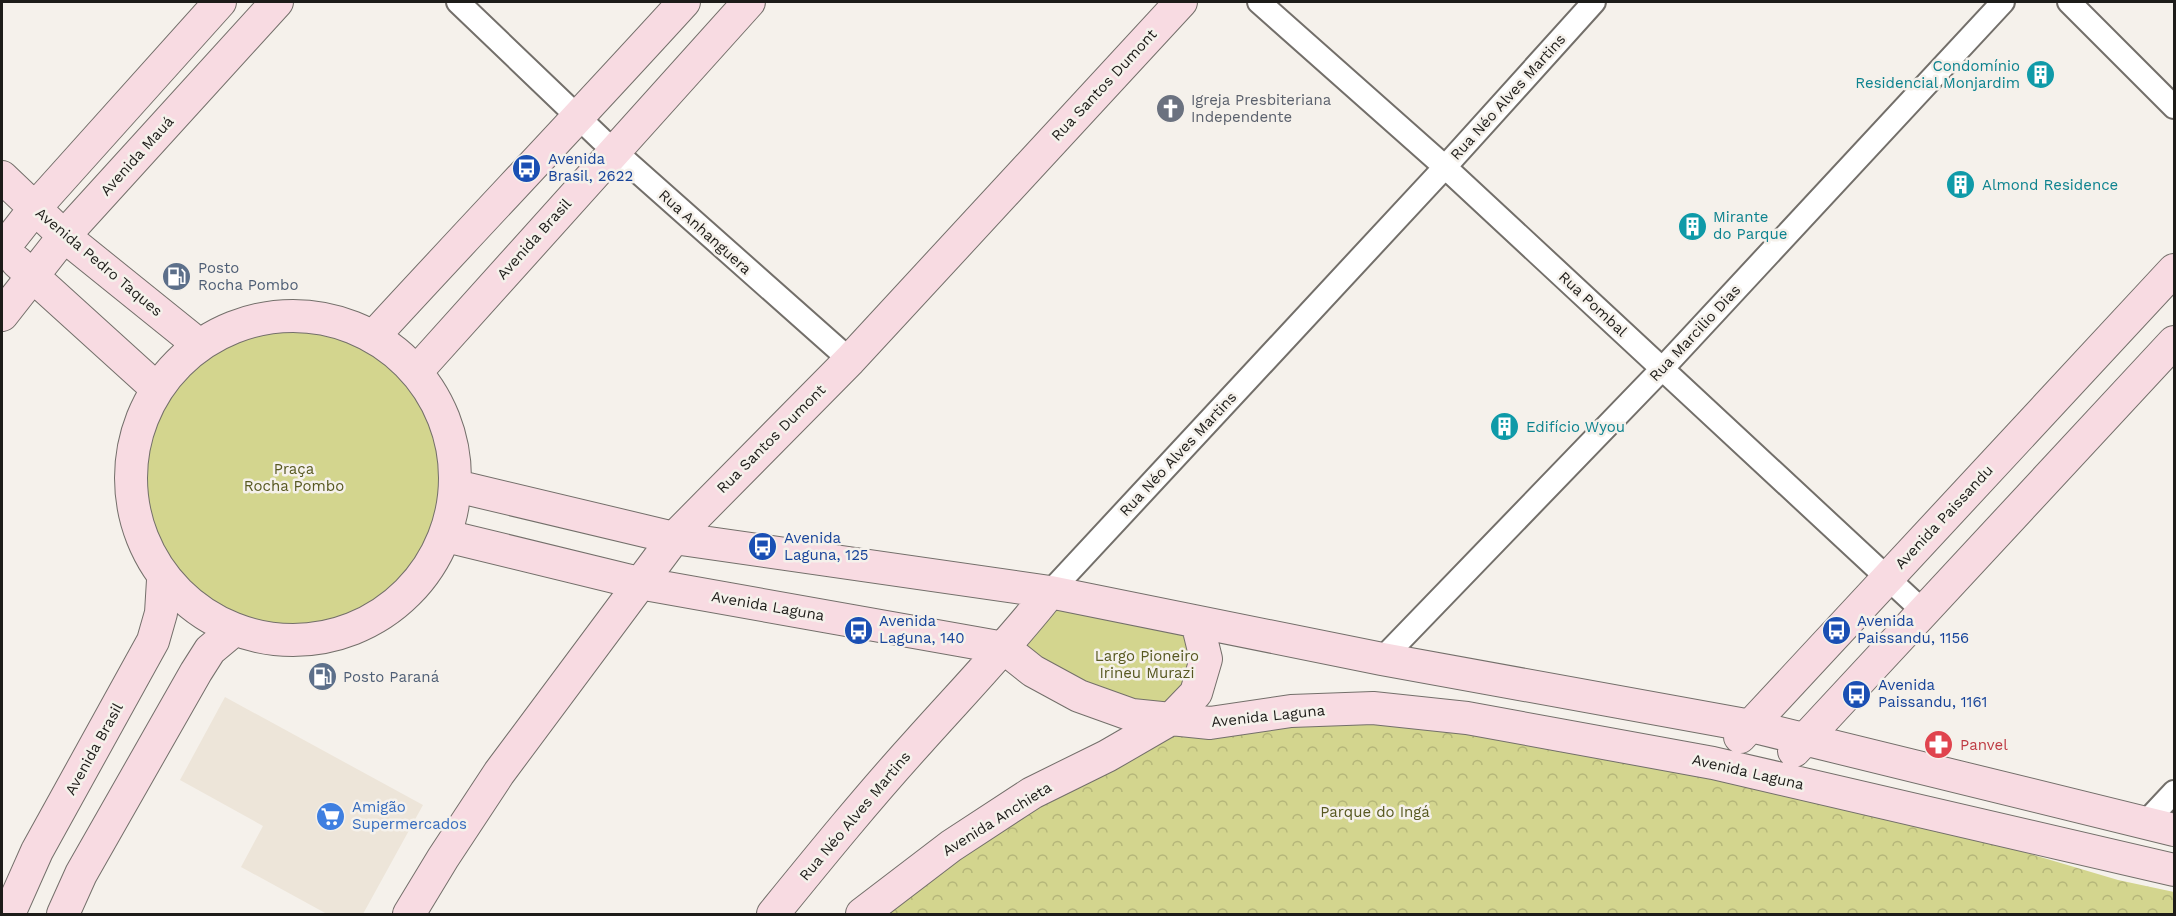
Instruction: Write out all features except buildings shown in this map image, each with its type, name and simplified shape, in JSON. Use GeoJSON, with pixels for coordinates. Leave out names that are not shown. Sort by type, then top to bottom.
{"type":"FeatureCollection","features":[{"type":"Feature","properties":{"kind":"main road"},"geometry":{"type":"LineString","coordinates":[[156,388],[2,249],[35,208],[220,2]]}},
{"type":"Feature","properties":{"kind":"main road","name":"Avenida Mauá"},"geometry":{"type":"LineString","coordinates":[[2,315],[64,236],[277,2]]}},
{"type":"Feature","properties":{"kind":"main road"},"geometry":{"type":"LineString","coordinates":[[375,336],[526,170],[578,118],[684,2]]}},
{"type":"Feature","properties":{"kind":"main road","name":"Avenida Brasil"},"geometry":{"type":"LineString","coordinates":[[417,371],[613,150],[749,2]]}},
{"type":"Feature","properties":{"kind":"main road","name":"Rua Santos Dumont"},"geometry":{"type":"LineString","coordinates":[[409,915],[422,891],[499,773],[674,537],[850,360],[1181,2]]}},
{"type":"Feature","properties":{"kind":"main road","name":"Avenida Pedro Taques"},"geometry":{"type":"LineString","coordinates":[[2,177],[64,236],[198,344]]}},
{"type":"Feature","properties":{"kind":"main road","name":"Avenida Paissandu"},"geometry":{"type":"LineString","coordinates":[[1713,763],[1751,726],[2175,270]]}},
{"type":"Feature","properties":{"kind":"main road"},"geometry":{"type":"LineString","coordinates":[[283,315],[333,320],[375,336],[400,354],[417,371],[435,396],[448,425],[455,455],[455,502],[446,536],[424,575],[386,612],[338,635],[286,641],[234,630],[211,621],[180,599],[163,580],[147,550],[134,511],[132,469],[139,429],[156,388],[198,344],[233,327],[283,315]]}},
{"type":"Feature","properties":{"kind":"main road"},"geometry":{"type":"LineString","coordinates":[[1772,777],[1804,739],[2175,342]]}},
{"type":"Feature","properties":{"kind":"main road"},"geometry":{"type":"LineString","coordinates":[[456,486],[674,537],[1050,592],[1382,659],[1751,726],[2160,826]]}},
{"type":"Feature","properties":{"kind":"main road","name":"Avenida Laguna"},"geometry":{"type":"LineString","coordinates":[[446,536],[639,583],[1004,648],[1033,671],[1079,696],[1132,715],[1210,723],[1291,711],[1373,708],[1467,718],[1713,763],[2175,870]]}},
{"type":"Feature","properties":{"kind":"main road","name":"Avenida Brasil"},"geometry":{"type":"LineString","coordinates":[[9,915],[38,851],[153,641],[161,613],[163,580]]}},
{"type":"Feature","properties":{"kind":"main road","name":"Rua Néo Alves Martins"},"geometry":{"type":"LineString","coordinates":[[773,915],[834,839],[1004,648],[1050,592]]}},
{"type":"Feature","properties":{"kind":"main road","name":"Avenida Anchieta"},"geometry":{"type":"LineString","coordinates":[[862,915],[951,846],[1032,794],[1107,756],[1171,719],[1196,693],[1206,659],[1197,622]]}},
{"type":"Feature","properties":{"kind":"main road"},"geometry":{"type":"LineString","coordinates":[[63,915],[81,874],[195,672],[210,650],[234,630]]}},
{"type":"Feature","properties":{"kind":"street","name":"Rua Anhanguera"},"geometry":{"type":"LineString","coordinates":[[458,2],[613,150],[850,360]]}},
{"type":"Feature","properties":{"kind":"street","name":"Rua Pombal"},"geometry":{"type":"LineString","coordinates":[[1260,2],[1445,166],[1923,611]]}},
{"type":"Feature","properties":{"kind":"street","name":"Rua Néo Alves Martins"},"geometry":{"type":"LineString","coordinates":[[1050,592],[1594,2]]}},
{"type":"Feature","properties":{"kind":"street","name":"Rua Marcilio Dias"},"geometry":{"type":"LineString","coordinates":[[1382,659],[1662,369],[2003,2]]}},
{"type":"Feature","properties":{"kind":"street"},"geometry":{"type":"LineString","coordinates":[[2069,2],[2175,107]]}},
{"type":"Feature","properties":{"kind":"street"},"geometry":{"type":"LineString","coordinates":[[2160,826],[2175,792]]}},
{"type":"Feature","properties":{"kind":"shaded area","name":"Amigão Supermercados"},"geometry":{"type":"Polygon","coordinates":[[[225,697],[423,805],[363,914],[327,914],[241,867],[263,826],[180,780],[225,697]]]}},
{"type":"Feature","properties":{"kind":"green space","name":"Praça Rocha Pombo"},"geometry":{"type":"Polygon","coordinates":[[[277,316],[309,316],[340,323],[370,335],[396,352],[419,375],[443,416],[452,446],[455,478],[452,510],[436,555],[419,581],[396,604],[370,621],[340,633],[309,640],[277,640],[246,633],[216,621],[190,604],[167,581],[150,555],[138,525],[131,494],[131,462],[138,431],[150,401],[167,375],[190,352],[216,335],[246,323],[277,316]]]}},
{"type":"Feature","properties":{"kind":"green space","name":"Largo Pioneiro Irineu Murazi"},"geometry":{"type":"Polygon","coordinates":[[[1050,592],[1197,622],[1206,659],[1171,719],[1004,648],[1050,592]]]}},
{"type":"Feature","properties":{"kind":"green space","name":"Parque do Ingá"},"geometry":{"type":"Polygon","coordinates":[[[1373,708],[1772,777],[2118,880],[2174,892],[2174,914],[862,914],[1171,719],[1373,708]]]}},
{"type":"Feature","properties":{"kind":"place","name":"Condomínio Residencial Monjardim"},"geometry":{"type":"Point","coordinates":[2041,75]}},
{"type":"Feature","properties":{"kind":"place","name":"Igreja Presbiteriana Independente"},"geometry":{"type":"Point","coordinates":[1170,109]}},
{"type":"Feature","properties":{"kind":"place","name":"Avenida Brasil, 2622"},"geometry":{"type":"Point","coordinates":[527,168]}},
{"type":"Feature","properties":{"kind":"place","name":"Almond Residence"},"geometry":{"type":"Point","coordinates":[1961,185]}},
{"type":"Feature","properties":{"kind":"place","name":"Mirante do Parque"},"geometry":{"type":"Point","coordinates":[1692,226]}},
{"type":"Feature","properties":{"kind":"place","name":"Posto Rocha Pombo"},"geometry":{"type":"Point","coordinates":[177,277]}},
{"type":"Feature","properties":{"kind":"place","name":"Edifício Wyou"},"geometry":{"type":"Point","coordinates":[1505,427]}},
{"type":"Feature","properties":{"kind":"place","name":"Avenida Laguna, 125"},"geometry":{"type":"Point","coordinates":[763,547]}},
{"type":"Feature","properties":{"kind":"place","name":"Avenida Laguna, 140"},"geometry":{"type":"Point","coordinates":[858,630]}},
{"type":"Feature","properties":{"kind":"place","name":"Avenida Paissandu, 1156"},"geometry":{"type":"Point","coordinates":[1836,630]}},
{"type":"Feature","properties":{"kind":"place","name":"Posto Paraná"},"geometry":{"type":"Point","coordinates":[322,677]}},
{"type":"Feature","properties":{"kind":"place","name":"Avenida Paissandu, 1161"},"geometry":{"type":"Point","coordinates":[1857,694]}},
{"type":"Feature","properties":{"kind":"place","name":"Panvel"},"geometry":{"type":"Point","coordinates":[1939,745]}},
{"type":"Feature","properties":{"kind":"place","name":"Amigão Supermercados"},"geometry":{"type":"Point","coordinates":[331,816]}}]}
